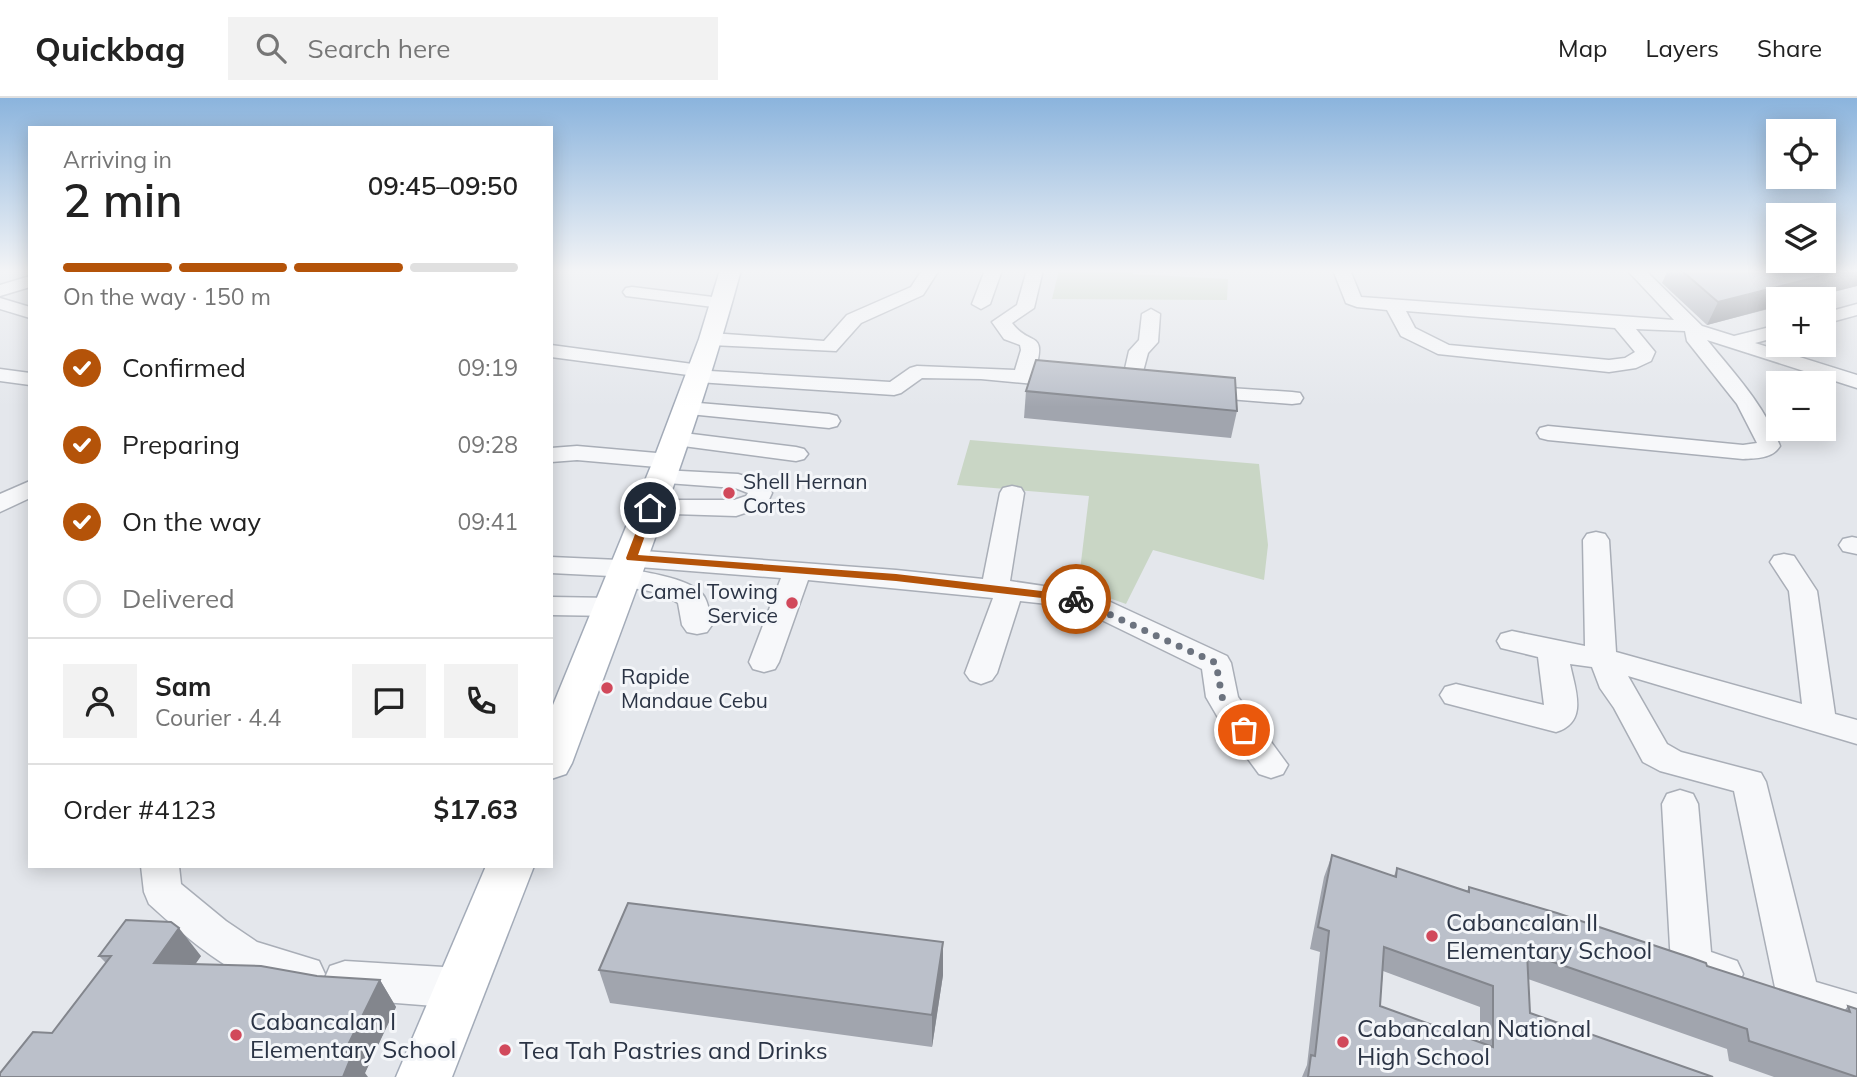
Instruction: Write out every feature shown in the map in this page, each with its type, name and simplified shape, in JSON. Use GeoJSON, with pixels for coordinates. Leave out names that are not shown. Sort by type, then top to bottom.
{"type":"FeatureCollection","features":[{"type":"Feature","properties":{"kind":"main road"},"geometry":{"type":"LineString","coordinates":[[553,758],[669,459],[718,316]]}},
{"type":"Feature","properties":{"kind":"main road"},"geometry":{"type":"LineString","coordinates":[[424,1077],[508,868]]}},
{"type":"Feature","properties":{"kind":"street"},"geometry":{"type":"LineString","coordinates":[[698,316],[717,319]]}},
{"type":"Feature","properties":{"kind":"street"},"geometry":{"type":"LineString","coordinates":[[707,316],[829,347],[854,318],[859,316]]}},
{"type":"Feature","properties":{"kind":"street"},"geometry":{"type":"LineString","coordinates":[[1011,316],[1000,322],[1011,335],[1028,342],[1031,350],[1023,377]]}},
{"type":"Feature","properties":{"kind":"street"},"geometry":{"type":"LineString","coordinates":[[1131,386],[1139,351],[1148,342],[1151,316]]}},
{"type":"Feature","properties":{"kind":"street"},"geometry":{"type":"LineString","coordinates":[[1399,316],[1408,332],[1444,350],[1609,366],[1629,364],[1644,357],[1645,352],[1621,323]]}},
{"type":"Feature","properties":{"kind":"street"},"geometry":{"type":"LineString","coordinates":[[1533,316],[1693,328],[1731,343],[1781,371]]}},
{"type":"Feature","properties":{"kind":"street"},"geometry":{"type":"LineString","coordinates":[[1548,433],[1743,452],[1760,451],[1769,446],[1765,432],[1751,410],[1694,337],[1693,328],[1682,316]]}},
{"type":"Feature","properties":{"kind":"street"},"geometry":{"type":"LineString","coordinates":[[1731,343],[1766,334]]}},
{"type":"Feature","properties":{"kind":"street"},"geometry":{"type":"LineString","coordinates":[[553,352],[699,374],[894,389],[917,372],[981,373],[1156,388]]}},
{"type":"Feature","properties":{"kind":"street"},"geometry":{"type":"LineString","coordinates":[[1778,370],[1856,389]]}},
{"type":"Feature","properties":{"kind":"street"},"geometry":{"type":"LineString","coordinates":[[0,375],[28,379]]}},
{"type":"Feature","properties":{"kind":"street"},"geometry":{"type":"LineString","coordinates":[[1836,387],[1856,389]]}},
{"type":"Feature","properties":{"kind":"street"},"geometry":{"type":"LineString","coordinates":[[1180,391],[1292,398]]}},
{"type":"Feature","properties":{"kind":"street"},"geometry":{"type":"LineString","coordinates":[[687,408],[829,421]]}},
{"type":"Feature","properties":{"kind":"street"},"geometry":{"type":"LineString","coordinates":[[553,455],[577,453],[669,459],[796,454]]}},
{"type":"Feature","properties":{"kind":"street"},"geometry":{"type":"LineString","coordinates":[[650,508],[736,508],[748,505],[759,497],[758,488],[669,459]]}},
{"type":"Feature","properties":{"kind":"street"},"geometry":{"type":"LineString","coordinates":[[0,504],[28,489]]}},
{"type":"Feature","properties":{"kind":"street"},"geometry":{"type":"LineString","coordinates":[[981,673],[1002,589],[1012,494]]}},
{"type":"Feature","properties":{"kind":"street"},"geometry":{"type":"LineString","coordinates":[[1596,540],[1601,658],[1609,666],[1616,688],[1628,703],[1649,746],[1655,752],[1672,762],[1749,782],[1799,998]]}},
{"type":"Feature","properties":{"kind":"street"},"geometry":{"type":"LineString","coordinates":[[1784,562],[1802,591],[1820,722]]}},
{"type":"Feature","properties":{"kind":"street"},"geometry":{"type":"LineString","coordinates":[[553,565],[797,570],[1081,599],[1216,663],[1222,697],[1271,765]]}},
{"type":"Feature","properties":{"kind":"street"},"geometry":{"type":"LineString","coordinates":[[627,568],[644,580],[677,589],[692,599],[697,625]]}},
{"type":"Feature","properties":{"kind":"street"},"geometry":{"type":"LineString","coordinates":[[764,662],[797,570]]}},
{"type":"Feature","properties":{"kind":"street"},"geometry":{"type":"LineString","coordinates":[[553,606],[612,607]]}},
{"type":"Feature","properties":{"kind":"street"},"geometry":{"type":"LineString","coordinates":[[1512,641],[1552,652],[1601,658],[1857,732]]}},
{"type":"Feature","properties":{"kind":"street"},"geometry":{"type":"LineString","coordinates":[[1456,695],[1556,720],[1560,717],[1560,695],[1552,652]]}},
{"type":"Feature","properties":{"kind":"street"},"geometry":{"type":"LineString","coordinates":[[1680,804],[1692,965],[1857,1014]]}},
{"type":"Feature","properties":{"kind":"street"},"geometry":{"type":"LineString","coordinates":[[160,868],[163,892],[233,952],[276,970],[359,982],[460,988]]}},
{"type":"Feature","properties":{"kind":"green space"},"geometry":{"type":"Polygon","coordinates":[[[970,440],[1259,464],[1268,545],[1264,580],[1153,550],[1126,604],[1078,587],[1089,496],[957,485],[970,440]]]}},
{"type":"Feature","properties":{"kind":"building"},"geometry":{"type":"Polygon","coordinates":[[[1036,360],[1235,378],[1237,411],[1026,391],[1036,360]]]}},
{"type":"Feature","properties":{"kind":"building","name":"Cabancalan II Elementary School"},"geometry":{"type":"Polygon","coordinates":[[[1332,855],[1396,877],[1397,868],[1469,892],[1469,887],[1557,913],[1692,958],[1706,963],[1707,966],[1850,1012],[1848,1006],[1857,1009],[1857,1077],[1749,1041],[1747,1029],[1527,953],[1530,1013],[1713,1077],[1308,1077],[1311,1055],[1315,1056],[1329,931],[1318,927],[1332,855]],[[1384,947],[1380,1006],[1493,1047],[1493,986],[1384,947]]]}},
{"type":"Feature","properties":{"kind":"building"},"geometry":{"type":"Polygon","coordinates":[[[628,903],[943,942],[932,1015],[599,970],[628,903]]]}},
{"type":"Feature","properties":{"kind":"building","name":"Cabancalan I Elementary School"},"geometry":{"type":"Polygon","coordinates":[[[126,920],[171,922],[179,928],[154,963],[261,966],[317,976],[380,980],[343,1055],[352,1055],[343,1077],[0,1077],[0,1073],[33,1032],[52,1033],[111,956],[99,956],[126,920]]]}},
{"type":"Feature","properties":{"kind":"way so far"},"geometry":{"type":"LineString","coordinates":[[1076,599],[1216,663],[1222,697],[1244,730]]}},
{"type":"Feature","properties":{"kind":"place","name":"Shell Hernan Cortes"},"geometry":{"type":"Point","coordinates":[729,493]}},
{"type":"Feature","properties":{"kind":"place","name":"Camel Towing Service"},"geometry":{"type":"Point","coordinates":[792,603]}},
{"type":"Feature","properties":{"kind":"place","name":"Rapide Mandaue Cebu"},"geometry":{"type":"Point","coordinates":[607,688]}},
{"type":"Feature","properties":{"kind":"place","name":"Cabancalan II Elementary School"},"geometry":{"type":"Point","coordinates":[1432,936]}},
{"type":"Feature","properties":{"kind":"place","name":"Cabancalan I Elementary School"},"geometry":{"type":"Point","coordinates":[236,1035]}},
{"type":"Feature","properties":{"kind":"place","name":"Cabancalan National High School"},"geometry":{"type":"Point","coordinates":[1343,1042]}},
{"type":"Feature","properties":{"kind":"place","name":"Tea Tah Pastries and Drinks"},"geometry":{"type":"Point","coordinates":[505,1050]}},
{"type":"Feature","properties":{"kind":"route"},"geometry":{"type":"LineString","coordinates":[[650,508],[631,558],[896,578],[1076,599]]}}]}
